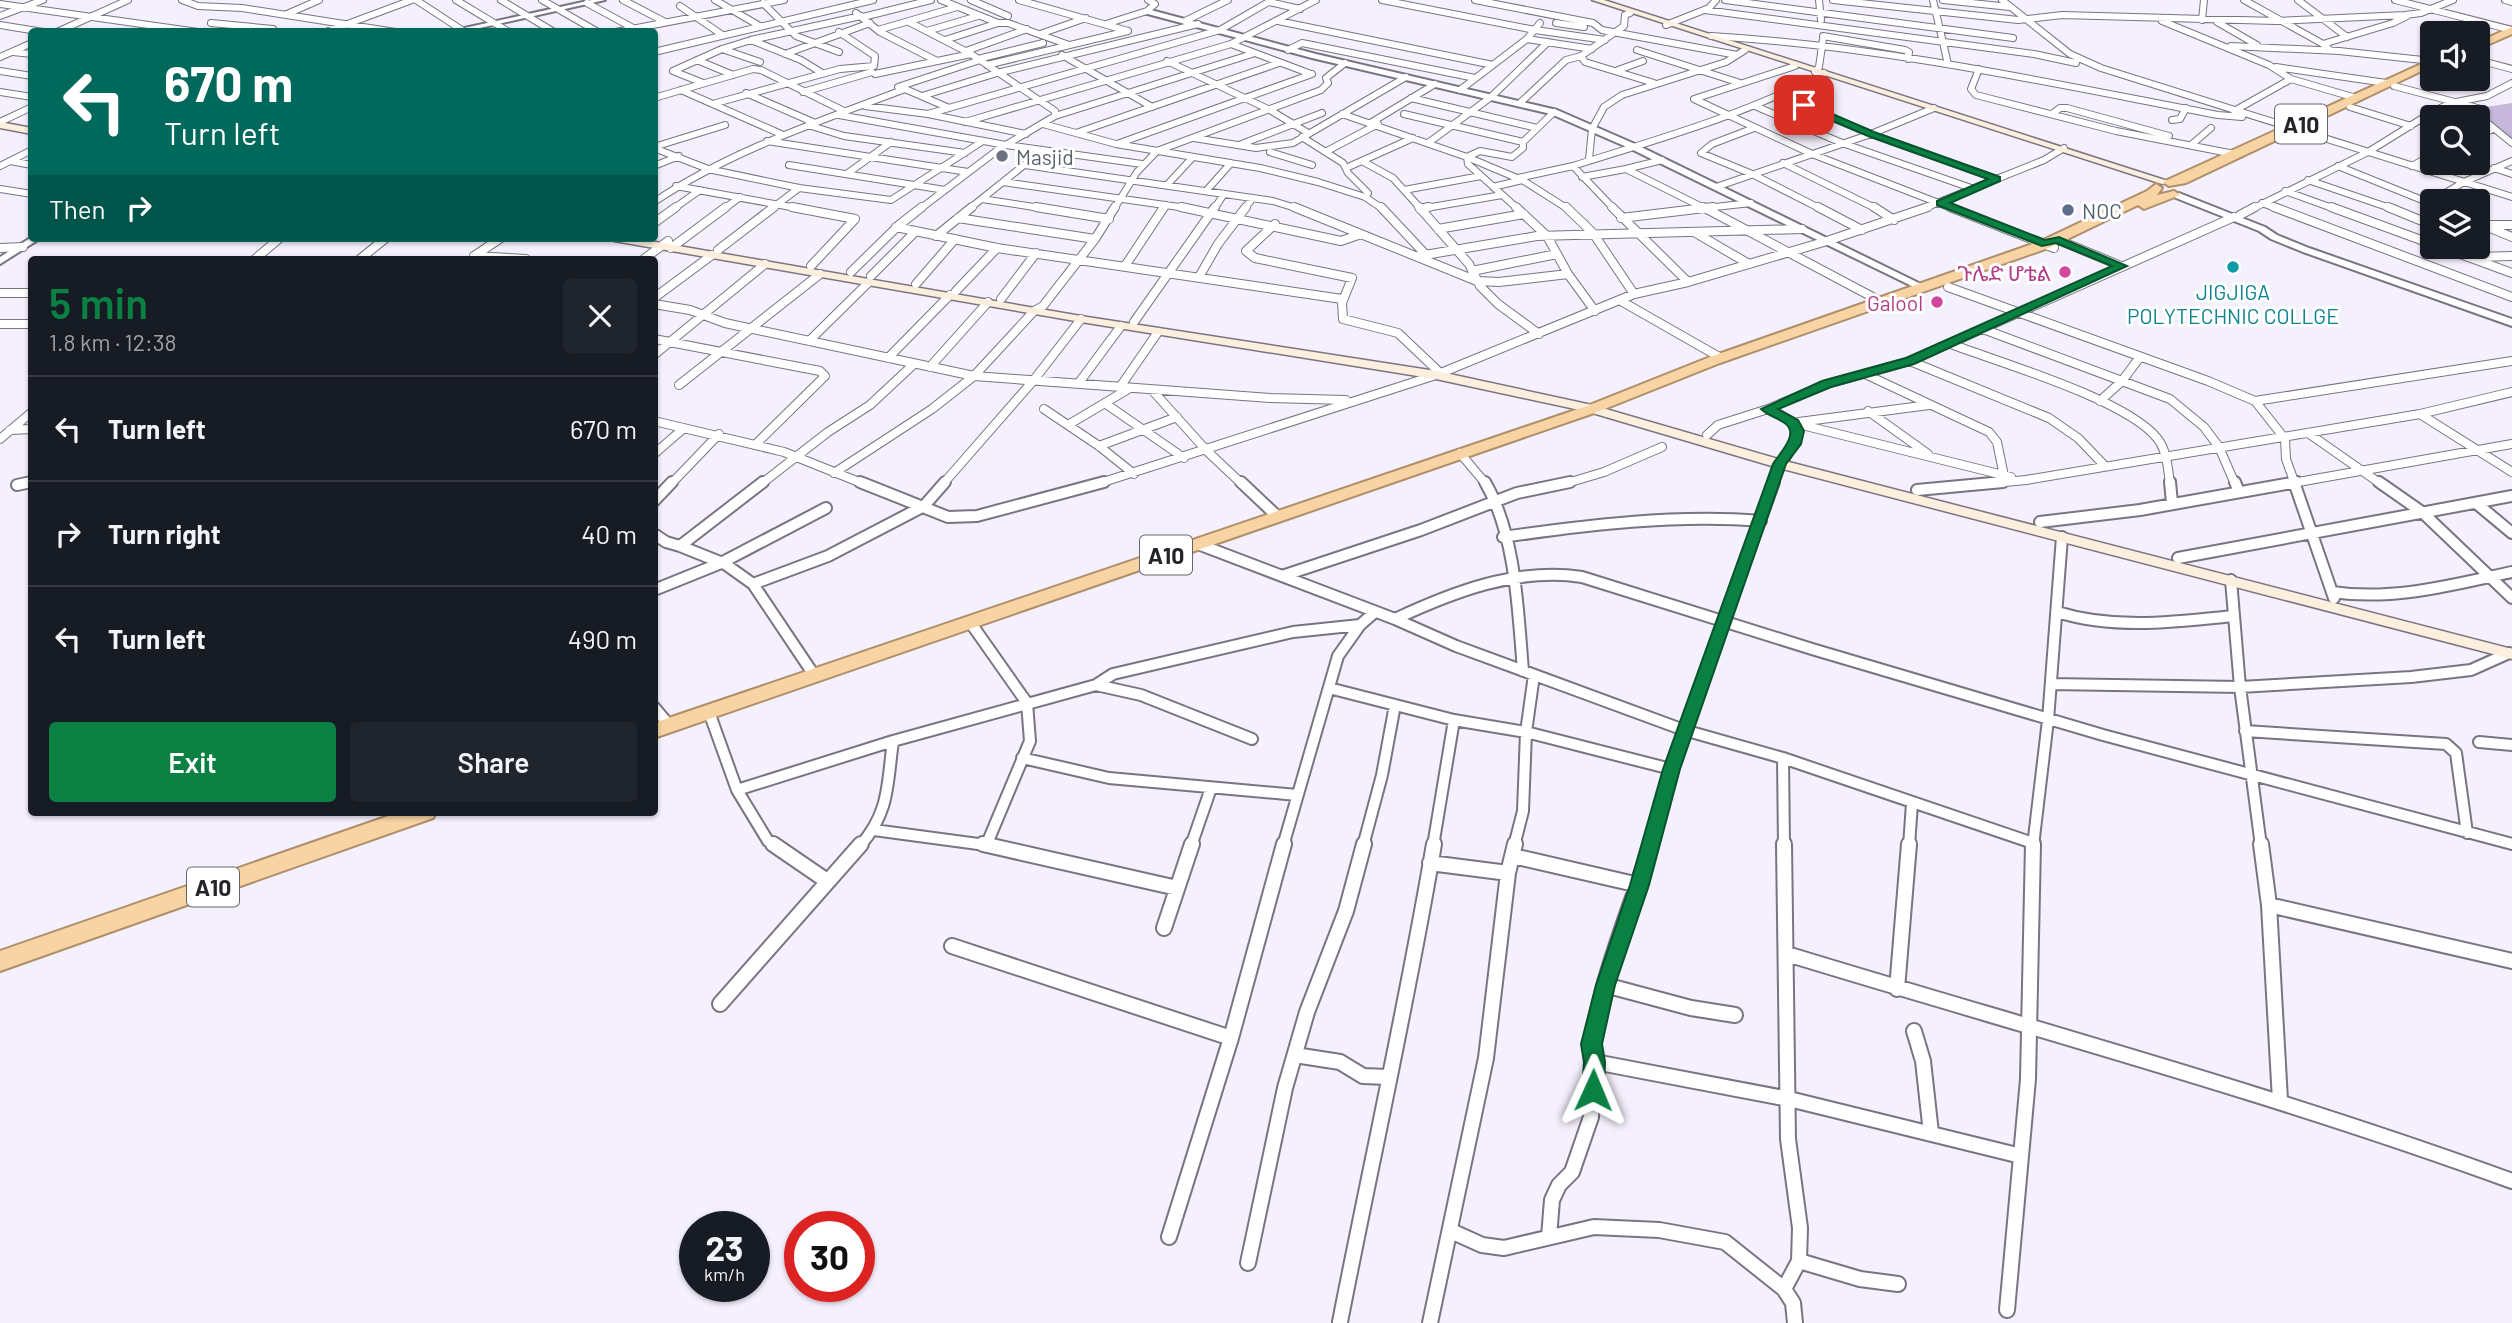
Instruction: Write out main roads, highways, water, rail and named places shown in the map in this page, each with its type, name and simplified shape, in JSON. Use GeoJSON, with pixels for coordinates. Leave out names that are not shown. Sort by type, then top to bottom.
{"type":"FeatureCollection","features":[{"type":"Feature","properties":{"kind":"highway"},"geometry":{"type":"LineString","coordinates":[[2490,36],[2510,28]]}},
{"type":"Feature","properties":{"kind":"highway"},"geometry":{"type":"LineString","coordinates":[[2490,39],[2510,28]]}},
{"type":"Feature","properties":{"kind":"highway","name":"A10"},"geometry":{"type":"LineString","coordinates":[[2390,85],[2420,68]]}},
{"type":"Feature","properties":{"kind":"highway","name":"A10"},"geometry":{"type":"LineString","coordinates":[[2172,189],[2192,183],[2353,102],[2420,73]]}},
{"type":"Feature","properties":{"kind":"highway","name":"A10"},"geometry":{"type":"LineString","coordinates":[[1678,376],[1722,364],[1948,287],[2160,198],[2182,180],[2234,154],[2296,130]]}},
{"type":"Feature","properties":{"kind":"highway","name":"A10"},"geometry":{"type":"LineString","coordinates":[[662,728],[1597,407],[1721,358],[2055,244]]}},
{"type":"Feature","properties":{"kind":"highway","name":"A10"},"geometry":{"type":"LineString","coordinates":[[0,961],[414,816]]}},
{"type":"Feature","properties":{"kind":"main road"},"geometry":{"type":"LineString","coordinates":[[1588,0],[1711,36],[1819,73]]}},
{"type":"Feature","properties":{"kind":"main road"},"geometry":{"type":"LineString","coordinates":[[1596,0],[1741,52],[1819,73],[2062,149],[2172,189]]}},
{"type":"Feature","properties":{"kind":"main road"},"geometry":{"type":"LineString","coordinates":[[0,124],[28,130]]}},
{"type":"Feature","properties":{"kind":"main road"},"geometry":{"type":"LineString","coordinates":[[0,131],[28,135]]}},
{"type":"Feature","properties":{"kind":"main road"},"geometry":{"type":"LineString","coordinates":[[658,241],[669,244]]}},
{"type":"Feature","properties":{"kind":"main road"},"geometry":{"type":"LineString","coordinates":[[651,242],[995,300],[1081,319],[1439,372]]}},
{"type":"Feature","properties":{"kind":"main road"},"geometry":{"type":"LineString","coordinates":[[715,252],[765,264],[850,272],[870,279],[916,284],[953,293]]}},
{"type":"Feature","properties":{"kind":"main road"},"geometry":{"type":"LineString","coordinates":[[1039,309],[1439,372],[1597,407],[1707,435],[1782,460],[1917,490],[2332,595],[2511,651]]}},
{"type":"Feature","properties":{"kind":"main road"},"geometry":{"type":"LineString","coordinates":[[1597,407],[2062,537],[2511,651]]}},
{"type":"Feature","properties":{"kind":"place","name":"Masjid"},"geometry":{"type":"Point","coordinates":[1002,156]}},
{"type":"Feature","properties":{"kind":"place","name":"NOC"},"geometry":{"type":"Point","coordinates":[2068,210]}},
{"type":"Feature","properties":{"kind":"place","name":"JIGJIGA POLYTECHNIC COLLGE"},"geometry":{"type":"Point","coordinates":[2233,267]}},
{"type":"Feature","properties":{"kind":"place","name":"ጉሌድ ሆቴል"},"geometry":{"type":"Point","coordinates":[2065,272]}},
{"type":"Feature","properties":{"kind":"place","name":"Galool"},"geometry":{"type":"Point","coordinates":[1937,302]}}]}
